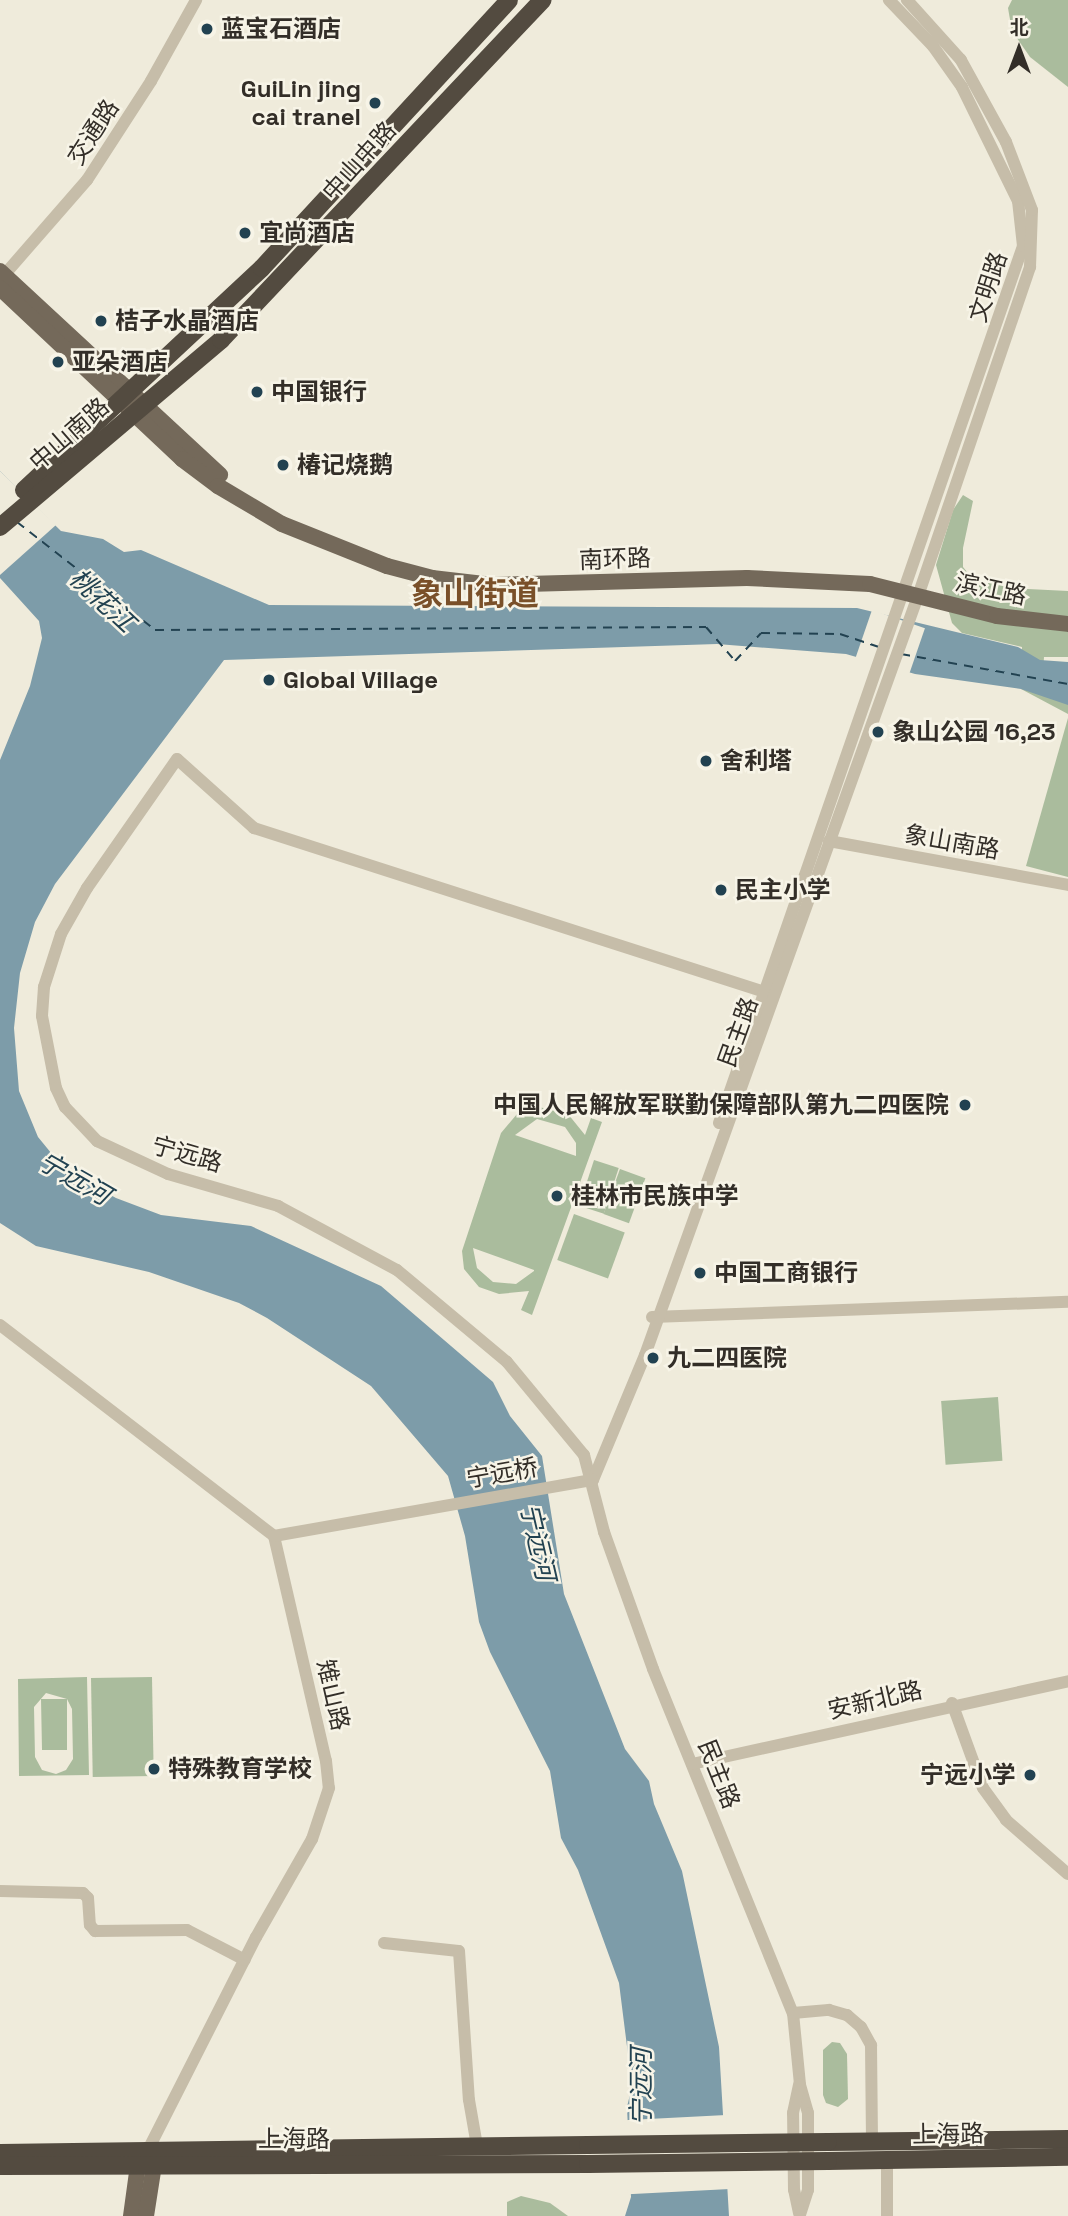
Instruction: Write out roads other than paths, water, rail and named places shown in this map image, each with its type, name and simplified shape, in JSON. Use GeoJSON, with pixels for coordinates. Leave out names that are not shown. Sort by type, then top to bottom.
{"type":"FeatureCollection","features":[{"type":"Feature","properties":{"kind":"highway","name":"中山中路"},"geometry":{"type":"LineString","coordinates":[[124,395],[262,268],[509,0]]}},
{"type":"Feature","properties":{"kind":"highway","name":"中山中路"},"geometry":{"type":"LineString","coordinates":[[138,408],[221,340],[279,283],[542,0]]}},
{"type":"Feature","properties":{"kind":"highway","name":"中山南路"},"geometry":{"type":"LineString","coordinates":[[34,489],[124,395]]}},
{"type":"Feature","properties":{"kind":"highway","name":"中山南路"},"geometry":{"type":"LineString","coordinates":[[34,489],[138,408]]}},
{"type":"Feature","properties":{"kind":"highway"},"geometry":{"type":"LineString","coordinates":[[0,511],[34,489]]}},
{"type":"Feature","properties":{"kind":"highway"},"geometry":{"type":"LineString","coordinates":[[0,527],[34,489]]}},
{"type":"Feature","properties":{"kind":"highway","name":"上海路"},"geometry":{"type":"LineString","coordinates":[[0,2166],[477,2146],[1068,2139]]}},
{"type":"Feature","properties":{"kind":"highway","name":"上海路"},"geometry":{"type":"LineString","coordinates":[[0,2154],[146,2160],[588,2164],[1068,2157]]}},
{"type":"Feature","properties":{"kind":"main road","name":"南环路"},"geometry":{"type":"LineString","coordinates":[[2,278],[138,408],[224,478],[332,544],[432,578],[493,585],[747,578],[870,584],[912,594]]}},
{"type":"Feature","properties":{"kind":"main road","name":"滨江路"},"geometry":{"type":"LineString","coordinates":[[912,594],[997,617],[1068,624]]}},
{"type":"Feature","properties":{"kind":"main road"},"geometry":{"type":"LineString","coordinates":[[131,2216],[146,2160]]}},
{"type":"Feature","properties":{"kind":"main road"},"geometry":{"type":"LineString","coordinates":[[146,2160],[146,2216]]}},
{"type":"Feature","properties":{"kind":"street","name":"交通路"},"geometry":{"type":"LineString","coordinates":[[2,278],[87,180],[151,81],[196,0]]}},
{"type":"Feature","properties":{"kind":"street","name":"文明路"},"geometry":{"type":"LineString","coordinates":[[889,0],[933,46],[962,87],[1018,201],[1023,235],[1011,290],[912,594]]}},
{"type":"Feature","properties":{"kind":"street","name":"文明路"},"geometry":{"type":"LineString","coordinates":[[884,673],[1025,282],[1034,223],[1029,196],[1006,142],[961,60],[907,0]]}},
{"type":"Feature","properties":{"kind":"street","name":"民主路"},"geometry":{"type":"LineString","coordinates":[[655,1316],[829,841],[884,673]]}},
{"type":"Feature","properties":{"kind":"street","name":"民主路"},"geometry":{"type":"LineString","coordinates":[[800,2216],[794,2190],[793,2113],[800,2085],[793,2012],[692,1764],[604,1532],[593,1480],[615,1434],[765,992],[884,673]]}},
{"type":"Feature","properties":{"kind":"street","name":"宁远路"},"geometry":{"type":"LineString","coordinates":[[593,1480],[584,1455],[507,1362],[397,1270],[278,1206],[118,1154],[97,1141],[65,1107],[49,1068],[42,1016],[51,960],[88,888],[177,759],[254,828],[765,992]]}},
{"type":"Feature","properties":{"kind":"street","name":"象山南路"},"geometry":{"type":"LineString","coordinates":[[829,841],[1068,885]]}},
{"type":"Feature","properties":{"kind":"street"},"geometry":{"type":"LineString","coordinates":[[655,1316],[1068,1302]]}},
{"type":"Feature","properties":{"kind":"street"},"geometry":{"type":"LineString","coordinates":[[0,1325],[274,1536]]}},
{"type":"Feature","properties":{"kind":"street","name":"宁远桥"},"geometry":{"type":"LineString","coordinates":[[274,1536],[593,1480]]}},
{"type":"Feature","properties":{"kind":"street","name":"雉山路"},"geometry":{"type":"LineString","coordinates":[[146,2160],[245,1960],[312,1839],[328,1788],[319,1725],[274,1536]]}},
{"type":"Feature","properties":{"kind":"street","name":"安新北路"},"geometry":{"type":"LineString","coordinates":[[692,1764],[953,1703],[1068,1681]]}},
{"type":"Feature","properties":{"kind":"street"},"geometry":{"type":"LineString","coordinates":[[953,1703],[983,1788],[1006,1820],[1068,1874]]}},
{"type":"Feature","properties":{"kind":"street"},"geometry":{"type":"LineString","coordinates":[[0,1891],[82,1893],[88,1898],[90,1925],[95,1931],[187,1930],[245,1960]]}},
{"type":"Feature","properties":{"kind":"street"},"geometry":{"type":"LineString","coordinates":[[384,1943],[458,1951],[469,2100],[477,2146]]}},
{"type":"Feature","properties":{"kind":"street"},"geometry":{"type":"LineString","coordinates":[[793,2012],[829,2010],[847,2015],[861,2027],[870,2045],[872,2142]]}},
{"type":"Feature","properties":{"kind":"street"},"geometry":{"type":"LineString","coordinates":[[887,2160],[887,2216]]}},
{"type":"Feature","properties":{"kind":"water"},"geometry":{"type":"Polygon","coordinates":[[[0,471],[61,531],[103,539],[124,552],[141,550],[269,605],[857,608],[1018,647],[1040,660],[1068,662],[1068,705],[1021,689],[915,674],[846,654],[717,644],[224,660],[55,884],[35,922],[20,973],[14,1028],[19,1091],[38,1137],[65,1170],[116,1198],[161,1215],[251,1226],[381,1286],[493,1382],[510,1416],[542,1456],[564,1594],[625,1749],[649,1781],[654,1804],[682,1871],[719,2047],[729,2216],[625,2216],[631,2197],[627,2107],[632,2086],[619,1983],[578,1870],[561,1838],[550,1771],[490,1652],[479,1622],[465,1536],[448,1476],[371,1386],[267,1318],[239,1303],[149,1272],[36,1246],[0,1223],[0,760],[30,686],[42,638],[39,621],[0,578],[0,471]]]}},
{"type":"Feature","properties":{"kind":"place","name":"蓝宝石酒店"},"geometry":{"type":"Point","coordinates":[207,29]}},
{"type":"Feature","properties":{"kind":"place","name":"GuiLin jing cai tranel"},"geometry":{"type":"Point","coordinates":[375,103]}},
{"type":"Feature","properties":{"kind":"place","name":"宜尚酒店"},"geometry":{"type":"Point","coordinates":[245,233]}},
{"type":"Feature","properties":{"kind":"place","name":"桔子水晶酒店"},"geometry":{"type":"Point","coordinates":[101,321]}},
{"type":"Feature","properties":{"kind":"place","name":"亚朵酒店"},"geometry":{"type":"Point","coordinates":[58,362]}},
{"type":"Feature","properties":{"kind":"place","name":"中国银行"},"geometry":{"type":"Point","coordinates":[257,392]}},
{"type":"Feature","properties":{"kind":"place","name":"椿记烧鹅"},"geometry":{"type":"Point","coordinates":[283,465]}},
{"type":"Feature","properties":{"kind":"place","name":"Global Village"},"geometry":{"type":"Point","coordinates":[269,680]}},
{"type":"Feature","properties":{"kind":"place","name":"象山公园 16,23"},"geometry":{"type":"Point","coordinates":[878,732]}},
{"type":"Feature","properties":{"kind":"place","name":"舍利塔"},"geometry":{"type":"Point","coordinates":[706,761]}},
{"type":"Feature","properties":{"kind":"place","name":"民主小学"},"geometry":{"type":"Point","coordinates":[721,890]}},
{"type":"Feature","properties":{"kind":"place","name":"中国人民解放军联勤保障部队第九二四医院"},"geometry":{"type":"Point","coordinates":[965,1105]}},
{"type":"Feature","properties":{"kind":"place","name":"桂林市民族中学"},"geometry":{"type":"Point","coordinates":[557,1196]}},
{"type":"Feature","properties":{"kind":"place","name":"中国工商银行"},"geometry":{"type":"Point","coordinates":[700,1273]}},
{"type":"Feature","properties":{"kind":"place","name":"九二四医院"},"geometry":{"type":"Point","coordinates":[653,1358]}},
{"type":"Feature","properties":{"kind":"place","name":"特殊教育学校"},"geometry":{"type":"Point","coordinates":[154,1769]}},
{"type":"Feature","properties":{"kind":"place","name":"宁远小学"},"geometry":{"type":"Point","coordinates":[1030,1775]}},
{"type":"Feature","properties":{"kind":"district","name":"象山街道"},"geometry":{"type":"Point","coordinates":[475,594]}},
{"type":"Feature","properties":{"kind":"water label","name":"桃花江"},"geometry":{"type":"Point","coordinates":[102,601]}},
{"type":"Feature","properties":{"kind":"water label","name":"宁远河"},"geometry":{"type":"Point","coordinates":[74,1179]}},
{"type":"Feature","properties":{"kind":"water label","name":"宁远河"},"geometry":{"type":"Point","coordinates":[537,1542]}},
{"type":"Feature","properties":{"kind":"water label","name":"宁远河"},"geometry":{"type":"Point","coordinates":[642,2087]}}]}
